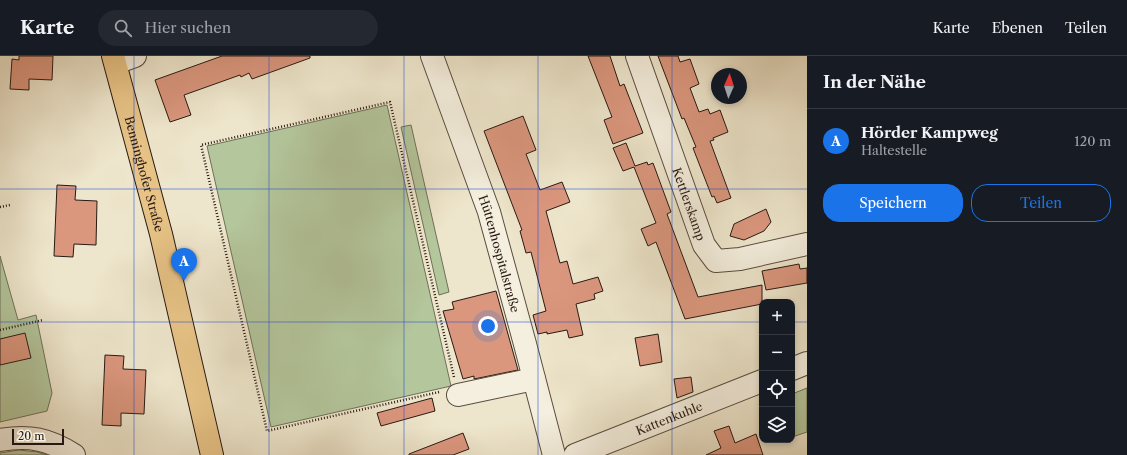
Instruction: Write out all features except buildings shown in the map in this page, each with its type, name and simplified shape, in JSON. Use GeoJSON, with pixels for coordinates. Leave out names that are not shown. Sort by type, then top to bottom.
{"type":"FeatureCollection","features":[{"type":"Feature","properties":{"kind":"main road","name":"Benninghofer Straße"},"geometry":{"type":"LineString","coordinates":[[121,58],[212,455]]}},
{"type":"Feature","properties":{"kind":"street","name":"Hüttenhospitalstraße"},"geometry":{"type":"LineString","coordinates":[[432,56],[489,212],[554,455]]}},
{"type":"Feature","properties":{"kind":"street","name":"Kettlerskamp"},"geometry":{"type":"LineString","coordinates":[[637,56],[704,245],[716,261],[740,259],[807,244]]}},
{"type":"Feature","properties":{"kind":"street"},"geometry":{"type":"LineString","coordinates":[[795,368],[807,363]]}},
{"type":"Feature","properties":{"kind":"street"},"geometry":{"type":"LineString","coordinates":[[457,392],[534,379]]}},
{"type":"Feature","properties":{"kind":"street","name":"Kattenkuhle"},"geometry":{"type":"LineString","coordinates":[[575,455],[759,382]]}},
{"type":"Feature","properties":{"kind":"street"},"geometry":{"type":"LineString","coordinates":[[0,440],[16,437],[36,438],[59,445],[74,455]]}},
{"type":"Feature","properties":{"kind":"path"},"geometry":{"type":"LineString","coordinates":[[390,102],[457,392],[267,431],[201,145],[390,102]]}},
{"type":"Feature","properties":{"kind":"path"},"geometry":{"type":"LineString","coordinates":[[0,207],[10,204]]}},
{"type":"Feature","properties":{"kind":"path"},"geometry":{"type":"LineString","coordinates":[[0,330],[43,320]]}},
{"type":"Feature","properties":{"kind":"green space"},"geometry":{"type":"Polygon","coordinates":[[[387,105],[451,386],[271,427],[207,146],[387,105]]]}},
{"type":"Feature","properties":{"kind":"green space"},"geometry":{"type":"Polygon","coordinates":[[[411,125],[449,292],[439,295],[401,127],[411,125]]]}},
{"type":"Feature","properties":{"kind":"green space"},"geometry":{"type":"Polygon","coordinates":[[[0,256],[18,320],[36,315],[52,393],[47,411],[0,422],[0,256]]]}},
{"type":"Feature","properties":{"kind":"green space"},"geometry":{"type":"Polygon","coordinates":[[[807,388],[807,432],[795,436],[795,407],[795,393],[807,388]]]}},
{"type":"Feature","properties":{"kind":"green space"},"geometry":{"type":"Polygon","coordinates":[[[19,450],[47,455],[0,455],[0,453],[19,450]]]}},
{"type":"Feature","properties":{"kind":"place","name":"Hörder Kampweg"},"geometry":{"type":"Point","coordinates":[184,281]}}]}
